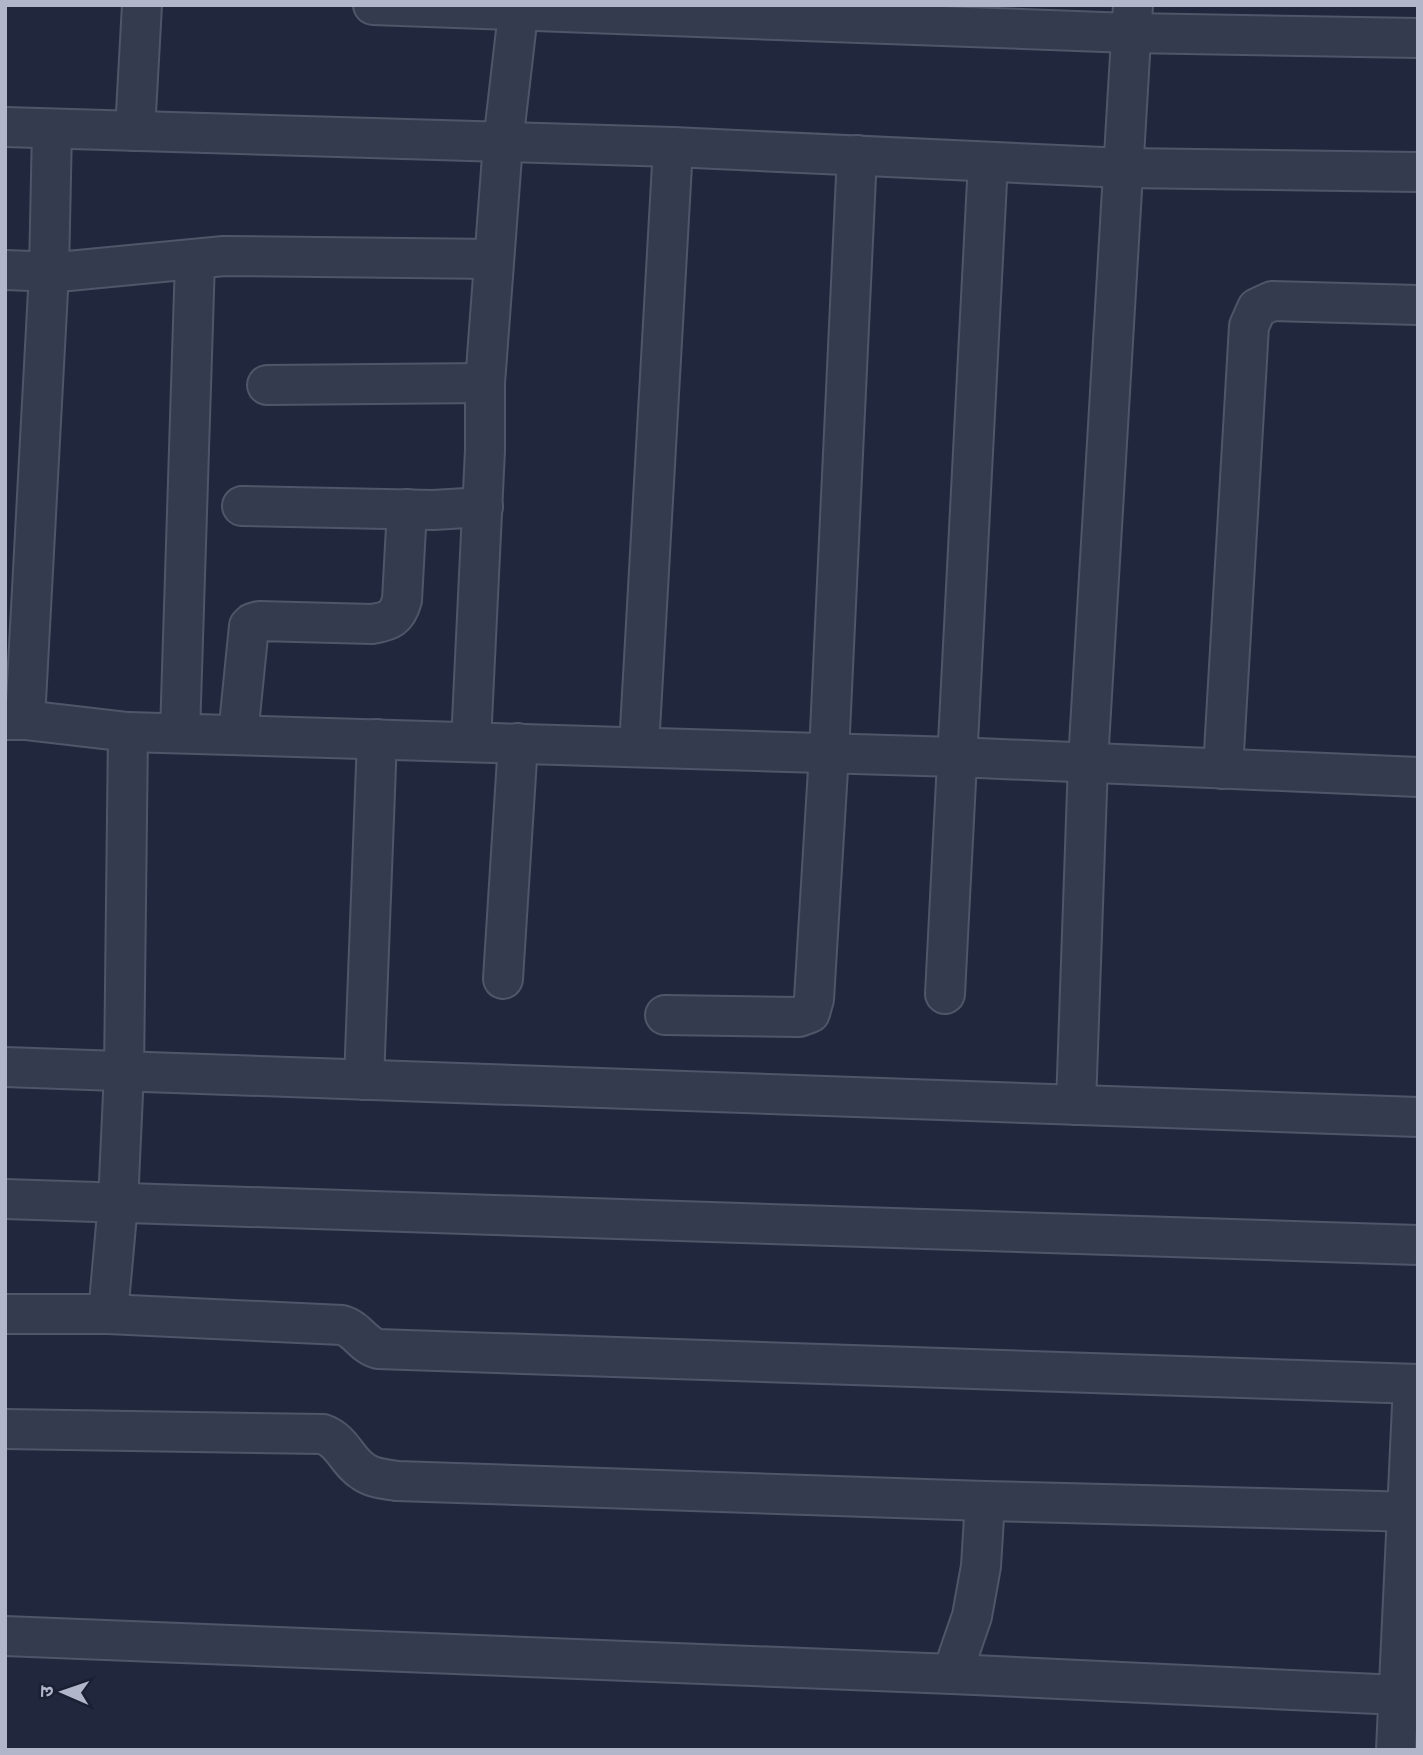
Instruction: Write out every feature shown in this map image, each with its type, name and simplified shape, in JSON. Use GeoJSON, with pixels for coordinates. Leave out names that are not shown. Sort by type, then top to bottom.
{"type":"FeatureCollection","features":[{"type":"Feature","properties":{"kind":"street"},"geometry":{"type":"LineString","coordinates":[[135,131],[142,5]]}},
{"type":"Feature","properties":{"kind":"street"},"geometry":{"type":"LineString","coordinates":[[373,5],[1132,19],[1418,38]]}},
{"type":"Feature","properties":{"kind":"street"},"geometry":{"type":"LineString","coordinates":[[471,742],[483,507],[485,383],[503,143],[519,8]]}},
{"type":"Feature","properties":{"kind":"street"},"geometry":{"type":"LineString","coordinates":[[1076,1105],[1088,762],[1132,19]]}},
{"type":"Feature","properties":{"kind":"street"},"geometry":{"type":"LineString","coordinates":[[5,127],[673,147],[1124,168],[1418,172]]}},
{"type":"Feature","properties":{"kind":"street"},"geometry":{"type":"LineString","coordinates":[[52,129],[49,272],[15,720],[128,732],[956,757],[1418,777]]}},
{"type":"Feature","properties":{"kind":"street"},"geometry":{"type":"LineString","coordinates":[[639,747],[673,147]]}},
{"type":"Feature","properties":{"kind":"street"},"geometry":{"type":"LineString","coordinates":[[665,1014],[799,1017],[810,1013],[814,999],[829,753],[857,155]]}},
{"type":"Feature","properties":{"kind":"street"},"geometry":{"type":"LineString","coordinates":[[945,994],[988,162]]}},
{"type":"Feature","properties":{"kind":"street"},"geometry":{"type":"LineString","coordinates":[[5,270],[49,272],[117,268],[224,256],[494,259]]}},
{"type":"Feature","properties":{"kind":"street"},"geometry":{"type":"LineString","coordinates":[[180,733],[195,260]]}},
{"type":"Feature","properties":{"kind":"street"},"geometry":{"type":"LineString","coordinates":[[1223,769],[1249,326],[1256,308],[1272,301],[1418,305]]}},
{"type":"Feature","properties":{"kind":"street"},"geometry":{"type":"LineString","coordinates":[[267,385],[485,383]]}},
{"type":"Feature","properties":{"kind":"street"},"geometry":{"type":"LineString","coordinates":[[242,506],[407,509],[483,507]]}},
{"type":"Feature","properties":{"kind":"street"},"geometry":{"type":"LineString","coordinates":[[238,735],[248,626],[260,621],[372,624],[388,621],[398,614],[402,600],[407,509]]}},
{"type":"Feature","properties":{"kind":"street"},"geometry":{"type":"LineString","coordinates":[[108,1314],[118,1203],[124,1072],[128,732]]}},
{"type":"Feature","properties":{"kind":"street"},"geometry":{"type":"LineString","coordinates":[[364,1080],[377,739]]}},
{"type":"Feature","properties":{"kind":"street"},"geometry":{"type":"LineString","coordinates":[[503,979],[518,743]]}},
{"type":"Feature","properties":{"kind":"street"},"geometry":{"type":"LineString","coordinates":[[5,1068],[1418,1116]]}},
{"type":"Feature","properties":{"kind":"street"},"geometry":{"type":"LineString","coordinates":[[5,1199],[1418,1245]]}},
{"type":"Feature","properties":{"kind":"street"},"geometry":{"type":"LineString","coordinates":[[5,1314],[108,1314],[342,1325],[349,1327],[368,1345],[378,1349],[1415,1384],[1408,1647],[1399,1695],[1403,1745]]}},
{"type":"Feature","properties":{"kind":"street"},"geometry":{"type":"LineString","coordinates":[[5,1429],[323,1434],[340,1444],[364,1472],[374,1477],[397,1480],[985,1501],[1412,1511]]}},
{"type":"Feature","properties":{"kind":"street"},"geometry":{"type":"LineString","coordinates":[[952,1674],[972,1616],[981,1566],[985,1501]]}},
{"type":"Feature","properties":{"kind":"street"},"geometry":{"type":"LineString","coordinates":[[5,1636],[1399,1695]]}}]}
